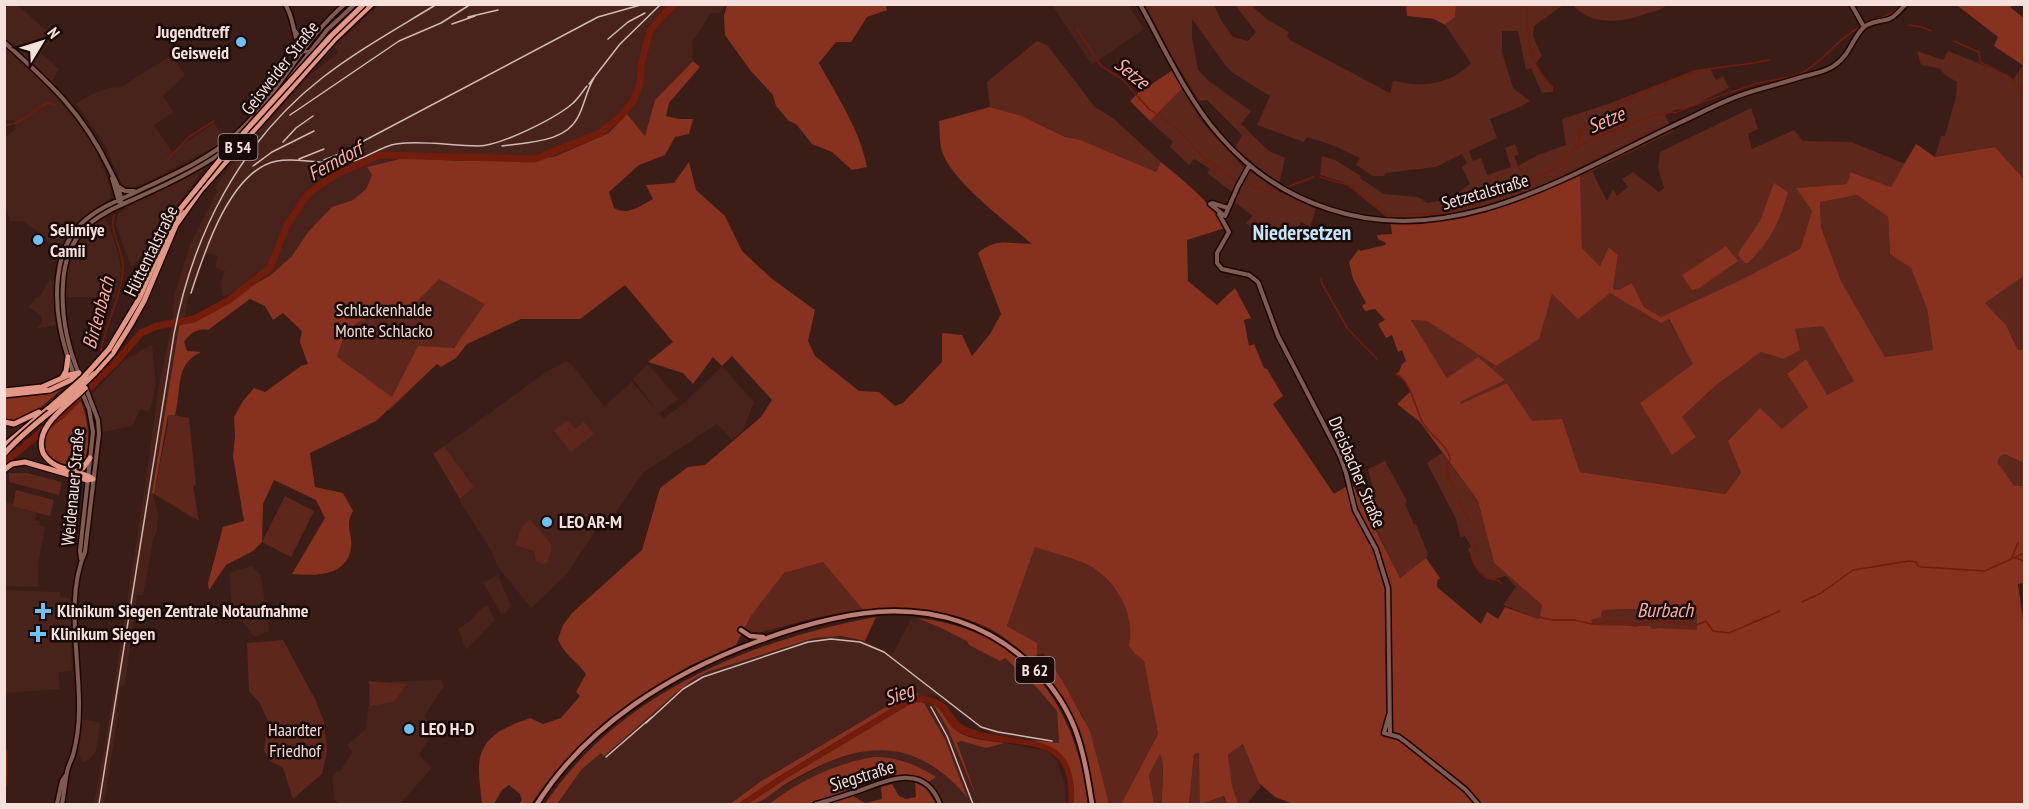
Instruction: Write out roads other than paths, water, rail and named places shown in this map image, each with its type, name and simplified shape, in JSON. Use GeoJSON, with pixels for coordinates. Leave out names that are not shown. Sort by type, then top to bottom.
{"type":"FeatureCollection","features":[{"type":"Feature","properties":{"kind":"highway","name":"Hüttentalstraße"},"geometry":{"type":"LineString","coordinates":[[4,446],[83,378],[118,337],[139,299],[172,223],[196,188],[331,36],[364,4]]}},
{"type":"Feature","properties":{"kind":"highway","name":"Hüttentalstraße"},"geometry":{"type":"LineString","coordinates":[[4,454],[22,436],[76,392],[112,353],[144,301],[176,225],[200,191],[334,40],[372,4]]}},
{"type":"Feature","properties":{"kind":"highway"},"geometry":{"type":"LineString","coordinates":[[61,380],[66,371],[68,357]]}},
{"type":"Feature","properties":{"kind":"highway"},"geometry":{"type":"LineString","coordinates":[[89,478],[51,464],[43,453],[41,440],[45,428],[90,383],[94,374]]}},
{"type":"Feature","properties":{"kind":"highway"},"geometry":{"type":"LineString","coordinates":[[4,391],[42,387],[76,375]]}},
{"type":"Feature","properties":{"kind":"highway"},"geometry":{"type":"LineString","coordinates":[[4,395],[42,392],[76,375]]}},
{"type":"Feature","properties":{"kind":"highway"},"geometry":{"type":"LineString","coordinates":[[7,423],[20,422],[49,408]]}},
{"type":"Feature","properties":{"kind":"highway"},"geometry":{"type":"LineString","coordinates":[[74,472],[83,468],[90,459]]}},
{"type":"Feature","properties":{"kind":"highway"},"geometry":{"type":"LineString","coordinates":[[4,470],[16,462],[34,464],[89,478]]}},
{"type":"Feature","properties":{"kind":"main road","name":"B 62"},"geometry":{"type":"LineString","coordinates":[[537,804],[577,754],[608,726],[667,684],[708,662],[769,637],[855,614],[889,611],[915,611],[963,622],[989,634],[1031,665],[1065,709],[1082,751],[1092,804]]}},
{"type":"Feature","properties":{"kind":"main road"},"geometry":{"type":"LineString","coordinates":[[741,630],[754,637],[769,637]]}},
{"type":"Feature","properties":{"kind":"street"},"geometry":{"type":"LineString","coordinates":[[285,4],[291,18],[296,42],[302,51],[309,52]]}},
{"type":"Feature","properties":{"kind":"street","name":"Geisweider Straße"},"geometry":{"type":"LineString","coordinates":[[120,199],[190,166],[234,136],[256,114],[306,46],[345,4]]}},
{"type":"Feature","properties":{"kind":"street","name":"Geisweider Straße"},"geometry":{"type":"LineString","coordinates":[[121,205],[187,174],[231,146],[260,117],[336,20],[354,4]]}},
{"type":"Feature","properties":{"kind":"street","name":"Setzetalstraße"},"geometry":{"type":"LineString","coordinates":[[1140,4],[1199,108],[1218,134],[1250,166],[1278,187],[1309,203],[1350,216],[1402,222],[1465,215],[1509,201],[1582,172],[1738,96],[1832,67],[1848,52],[1864,26]]}},
{"type":"Feature","properties":{"kind":"street"},"geometry":{"type":"LineString","coordinates":[[1851,4],[1864,26],[1890,19],[1906,4]]}},
{"type":"Feature","properties":{"kind":"street","name":"Geisweider Straße"},"geometry":{"type":"LineString","coordinates":[[333,15],[336,20]]}},
{"type":"Feature","properties":{"kind":"street"},"geometry":{"type":"LineString","coordinates":[[294,29],[309,52]]}},
{"type":"Feature","properties":{"kind":"street"},"geometry":{"type":"LineString","coordinates":[[298,36],[305,39],[313,38]]}},
{"type":"Feature","properties":{"kind":"street"},"geometry":{"type":"LineString","coordinates":[[4,42],[45,79],[79,115],[99,147],[118,186],[121,205]]}},
{"type":"Feature","properties":{"kind":"street"},"geometry":{"type":"LineString","coordinates":[[1228,208],[1210,204],[1225,216],[1250,166]]}},
{"type":"Feature","properties":{"kind":"street"},"geometry":{"type":"LineString","coordinates":[[110,169],[120,199]]}},
{"type":"Feature","properties":{"kind":"street"},"geometry":{"type":"LineString","coordinates":[[118,186],[128,191],[137,191]]}},
{"type":"Feature","properties":{"kind":"street","name":"Weidenauer Straße"},"geometry":{"type":"LineString","coordinates":[[89,478],[99,434],[98,420],[68,357],[57,308],[60,262],[69,241],[81,223],[103,207],[120,199]]}},
{"type":"Feature","properties":{"kind":"street","name":"Weidenauer Straße"},"geometry":{"type":"LineString","coordinates":[[76,375],[63,312],[66,264],[72,246],[85,228],[100,216],[121,205]]}},
{"type":"Feature","properties":{"kind":"street","name":"Dreisbacher Straße"},"geometry":{"type":"LineString","coordinates":[[1220,212],[1229,232],[1216,256],[1217,263],[1225,270],[1251,276],[1260,286],[1278,336],[1340,456],[1355,510],[1376,549],[1385,577],[1388,588],[1389,714],[1387,733],[1407,743],[1466,790],[1478,804]]}},
{"type":"Feature","properties":{"kind":"street","name":"Weidenauer Straße"},"geometry":{"type":"LineString","coordinates":[[62,804],[78,730],[75,612],[92,426],[87,399]]}},
{"type":"Feature","properties":{"kind":"street","name":"Weidenauer Straße"},"geometry":{"type":"LineString","coordinates":[[57,804],[62,781],[67,774]]}},
{"type":"Feature","properties":{"kind":"street","name":"Siegstraße"},"geometry":{"type":"LineString","coordinates":[[816,804],[904,777],[925,783],[933,791],[940,804]]}},
{"type":"Feature","properties":{"kind":"waterway","name":"Ferndorf"},"geometry":{"type":"LineString","coordinates":[[4,463],[64,413],[116,362],[141,333],[157,326],[194,319],[229,300],[270,268],[287,225],[308,194],[336,174],[380,155],[535,159],[600,133],[620,117],[633,101],[640,84],[641,65],[650,31],[675,4]]}},
{"type":"Feature","properties":{"kind":"waterway"},"geometry":{"type":"LineString","coordinates":[[1527,4],[1530,49],[1533,59],[1552,87]]}},
{"type":"Feature","properties":{"kind":"waterway","name":"Setze"},"geometry":{"type":"LineString","coordinates":[[1320,177],[1348,185],[1389,215],[1440,213],[1476,204],[1490,197],[1524,188],[1535,177],[1554,169],[1574,149],[1592,139],[1654,115],[1675,113],[1752,85],[1797,75],[1813,66],[1847,35],[1892,13],[1903,4]]}},
{"type":"Feature","properties":{"kind":"waterway"},"geometry":{"type":"LineString","coordinates":[[1909,25],[1931,31]]}},
{"type":"Feature","properties":{"kind":"waterway","name":"Setze"},"geometry":{"type":"LineString","coordinates":[[1077,29],[1101,66],[1122,79],[1149,109],[1175,127],[1206,160],[1233,179]]}},
{"type":"Feature","properties":{"kind":"waterway"},"geometry":{"type":"LineString","coordinates":[[1954,41],[1979,52],[1980,62],[2008,76],[2024,92]]}},
{"type":"Feature","properties":{"kind":"waterway"},"geometry":{"type":"LineString","coordinates":[[1575,147],[1579,141],[1581,128],[1616,109],[1618,103],[1698,72],[1769,60]]}},
{"type":"Feature","properties":{"kind":"waterway","name":"Birlenbach"},"geometry":{"type":"LineString","coordinates":[[4,125],[22,120],[48,103],[55,105]]}},
{"type":"Feature","properties":{"kind":"waterway"},"geometry":{"type":"LineString","coordinates":[[167,160],[189,137],[214,121]]}},
{"type":"Feature","properties":{"kind":"waterway","name":"Setze"},"geometry":{"type":"LineString","coordinates":[[1287,187],[1314,177]]}},
{"type":"Feature","properties":{"kind":"waterway","name":"Setze"},"geometry":{"type":"LineString","coordinates":[[1243,183],[1268,191],[1274,190]]}},
{"type":"Feature","properties":{"kind":"waterway","name":"Birlenbach"},"geometry":{"type":"LineString","coordinates":[[100,356],[122,276],[122,259],[113,228],[114,215]]}},
{"type":"Feature","properties":{"kind":"waterway","name":"Burbach"},"geometry":{"type":"LineString","coordinates":[[1321,278],[1322,284],[1348,329],[1377,359]]}},
{"type":"Feature","properties":{"kind":"waterway","name":"Birlenbach"},"geometry":{"type":"LineString","coordinates":[[95,383],[98,372]]}},
{"type":"Feature","properties":{"kind":"waterway","name":"Burbach"},"geometry":{"type":"LineString","coordinates":[[1396,374],[1409,388],[1426,428],[1443,445],[1449,455],[1450,460],[1446,466],[1455,489]]}},
{"type":"Feature","properties":{"kind":"waterway","name":"Burbach"},"geometry":{"type":"LineString","coordinates":[[1458,500],[1469,520],[1466,522]]}},
{"type":"Feature","properties":{"kind":"waterway"},"geometry":{"type":"LineString","coordinates":[[2012,557],[2018,543]]}},
{"type":"Feature","properties":{"kind":"waterway"},"geometry":{"type":"LineString","coordinates":[[1802,602],[1821,593],[1853,570],[1909,561],[1916,562],[1922,567],[1985,571],[2024,553]]}},
{"type":"Feature","properties":{"kind":"waterway","name":"Burbach"},"geometry":{"type":"LineString","coordinates":[[1471,557],[1484,576],[1498,580],[1502,584]]}},
{"type":"Feature","properties":{"kind":"waterway"},"geometry":{"type":"LineString","coordinates":[[2014,557],[2024,561]]}},
{"type":"Feature","properties":{"kind":"waterway","name":"Burbach"},"geometry":{"type":"LineString","coordinates":[[1540,617],[1592,624],[1619,621],[1635,626],[1655,620],[1674,622],[1677,625],[1685,623],[1692,627],[1706,621],[1713,631],[1729,633],[1780,611]]}},
{"type":"Feature","properties":{"kind":"waterway","name":"Ferndorf"},"geometry":{"type":"LineString","coordinates":[[4,752],[4,783]]}},
{"type":"Feature","properties":{"kind":"railway"},"geometry":{"type":"LineString","coordinates":[[99,804],[174,334],[182,297],[208,226],[224,192],[244,161],[293,103],[350,58],[437,4]]}},
{"type":"Feature","properties":{"kind":"railway"},"geometry":{"type":"LineString","coordinates":[[290,115],[399,41],[441,23],[471,4]]}},
{"type":"Feature","properties":{"kind":"railway"},"geometry":{"type":"LineString","coordinates":[[324,160],[598,17],[644,4]]}},
{"type":"Feature","properties":{"kind":"railway"},"geometry":{"type":"LineString","coordinates":[[589,84],[620,44],[661,4]]}},
{"type":"Feature","properties":{"kind":"railway"},"geometry":{"type":"LineString","coordinates":[[468,17],[498,10]]}},
{"type":"Feature","properties":{"kind":"railway"},"geometry":{"type":"LineString","coordinates":[[608,39],[628,22],[645,13]]}},
{"type":"Feature","properties":{"kind":"railway"},"geometry":{"type":"LineString","coordinates":[[452,24],[475,16]]}},
{"type":"Feature","properties":{"kind":"railway"},"geometry":{"type":"LineString","coordinates":[[502,146],[545,140],[564,132],[578,117],[594,78]]}},
{"type":"Feature","properties":{"kind":"railway"},"geometry":{"type":"LineString","coordinates":[[191,293],[221,215],[246,180],[260,168],[285,160],[352,162],[396,144],[488,145],[527,131],[553,117],[572,104],[587,86]]}},
{"type":"Feature","properties":{"kind":"railway"},"geometry":{"type":"LineString","coordinates":[[283,142],[296,128],[313,116]]}},
{"type":"Feature","properties":{"kind":"railway"},"geometry":{"type":"LineString","coordinates":[[253,166],[272,152],[314,131]]}},
{"type":"Feature","properties":{"kind":"railway"},"geometry":{"type":"LineString","coordinates":[[299,159],[324,149]]}},
{"type":"Feature","properties":{"kind":"railway"},"geometry":{"type":"LineString","coordinates":[[646,723],[683,689],[703,677],[808,642],[831,639],[860,642],[884,652],[981,727],[1052,741]]}},
{"type":"Feature","properties":{"kind":"railway"},"geometry":{"type":"LineString","coordinates":[[931,707],[947,736],[973,804]]}},
{"type":"Feature","properties":{"kind":"railway"},"geometry":{"type":"LineString","coordinates":[[606,757],[652,717]]}},
{"type":"Feature","properties":{"kind":"place","name":"Jugendtreff Geisweid"},"geometry":{"type":"Point","coordinates":[241,42]}},
{"type":"Feature","properties":{"kind":"place","name":"Selimiye Camii"},"geometry":{"type":"Point","coordinates":[38,240]}},
{"type":"Feature","properties":{"kind":"place","name":"LEO AR-M"},"geometry":{"type":"Point","coordinates":[547,522]}},
{"type":"Feature","properties":{"kind":"place","name":"Klinikum Siegen Zentrale Notaufnahme"},"geometry":{"type":"Point","coordinates":[43,611]}},
{"type":"Feature","properties":{"kind":"place","name":"Klinikum Siegen"},"geometry":{"type":"Point","coordinates":[38,634]}},
{"type":"Feature","properties":{"kind":"place","name":"LEO H-D"},"geometry":{"type":"Point","coordinates":[409,729]}},
{"type":"Feature","properties":{"kind":"district","name":"Niedersetzen"},"geometry":{"type":"Point","coordinates":[1302,233]}},
{"type":"Feature","properties":{"kind":"park label","name":"Schlackenhalde Monte Schlacko"},"geometry":{"type":"Point","coordinates":[384,320]}},
{"type":"Feature","properties":{"kind":"park label","name":"Haardter Friedhof"},"geometry":{"type":"Point","coordinates":[295,740]}},
{"type":"Feature","properties":{"kind":"water label","name":"Sieg"},"geometry":{"type":"Point","coordinates":[899,694]}}]}
